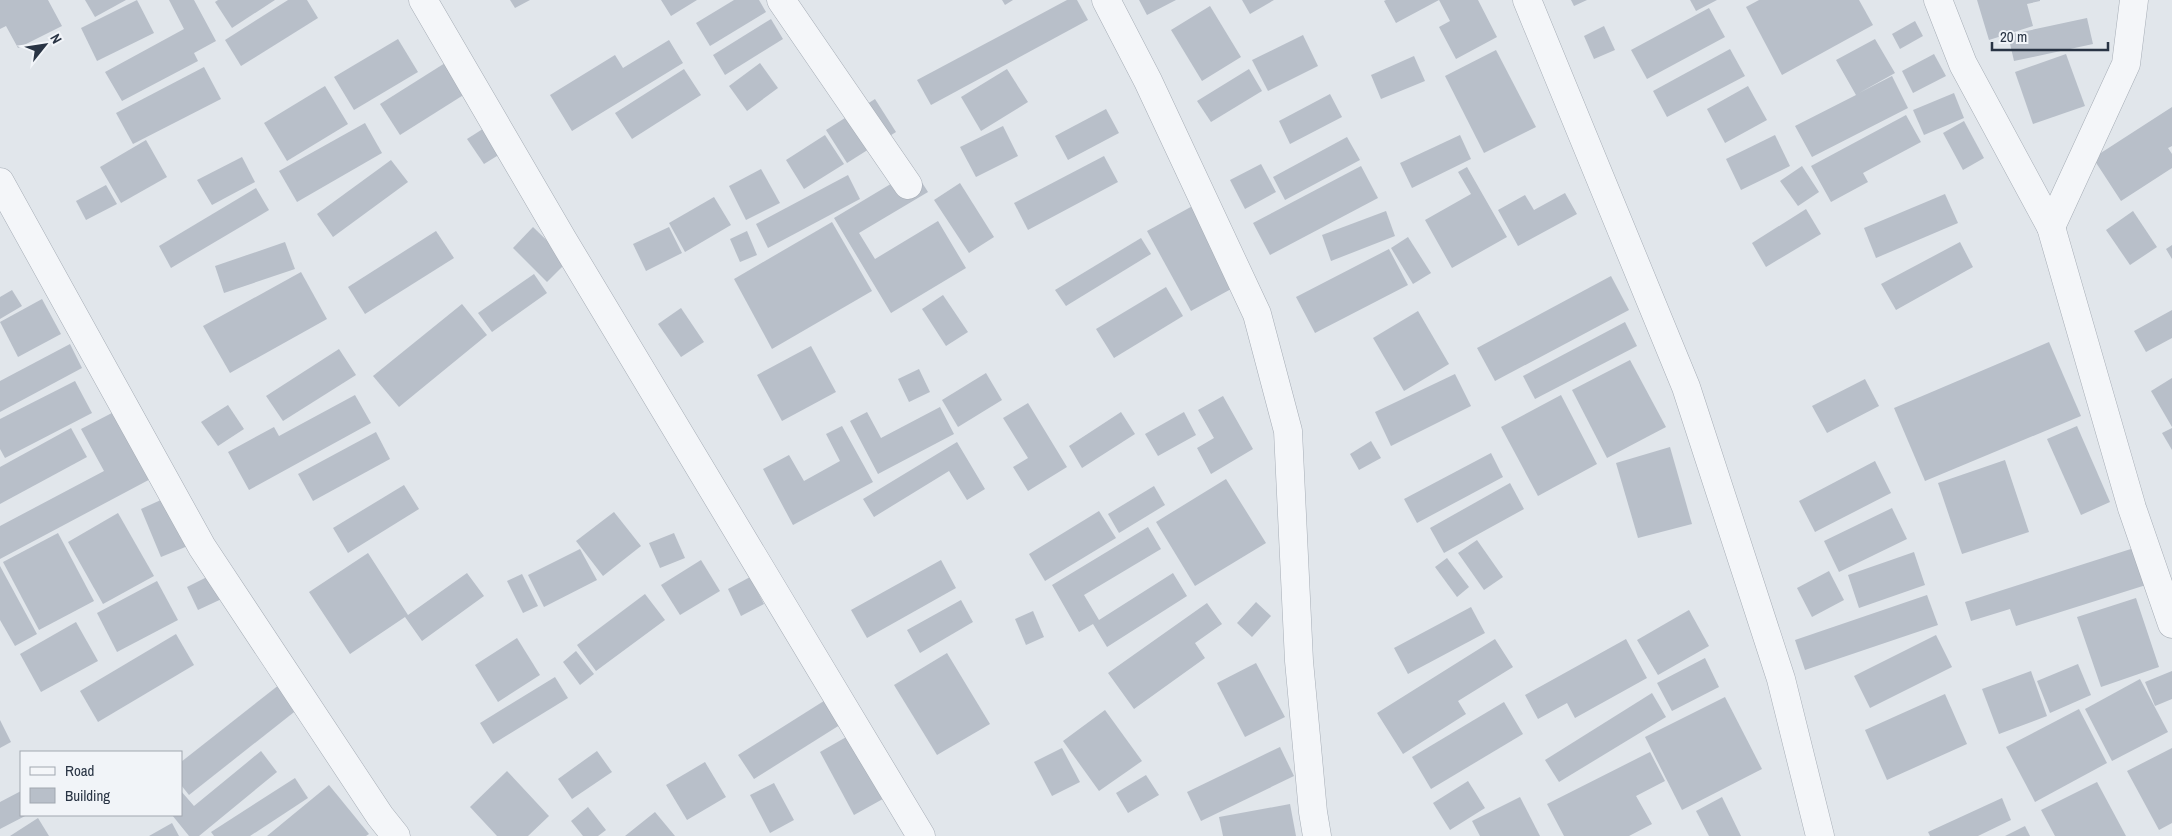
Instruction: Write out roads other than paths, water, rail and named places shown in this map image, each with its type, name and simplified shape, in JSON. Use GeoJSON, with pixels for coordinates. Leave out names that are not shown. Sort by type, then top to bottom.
{"type":"FeatureCollection","features":[{"type":"Feature","properties":{"kind":"street"},"geometry":{"type":"LineString","coordinates":[[423,0],[563,240],[921,836]]}},
{"type":"Feature","properties":{"kind":"street"},"geometry":{"type":"LineString","coordinates":[[781,0],[908,185]]}},
{"type":"Feature","properties":{"kind":"street"},"geometry":{"type":"LineString","coordinates":[[1106,0],[1148,81],[1257,314],[1288,431],[1299,661],[1313,812],[1317,836]]}},
{"type":"Feature","properties":{"kind":"street"},"geometry":{"type":"LineString","coordinates":[[1527,0],[1686,387],[1781,679],[1820,836]]}},
{"type":"Feature","properties":{"kind":"street"},"geometry":{"type":"LineString","coordinates":[[1938,0],[1963,64],[2051,227],[2132,508],[2172,624]]}},
{"type":"Feature","properties":{"kind":"street"},"geometry":{"type":"LineString","coordinates":[[2051,227],[2126,64],[2134,0]]}},
{"type":"Feature","properties":{"kind":"street"},"geometry":{"type":"LineString","coordinates":[[0,182],[202,547],[380,816],[396,836]]}}]}
